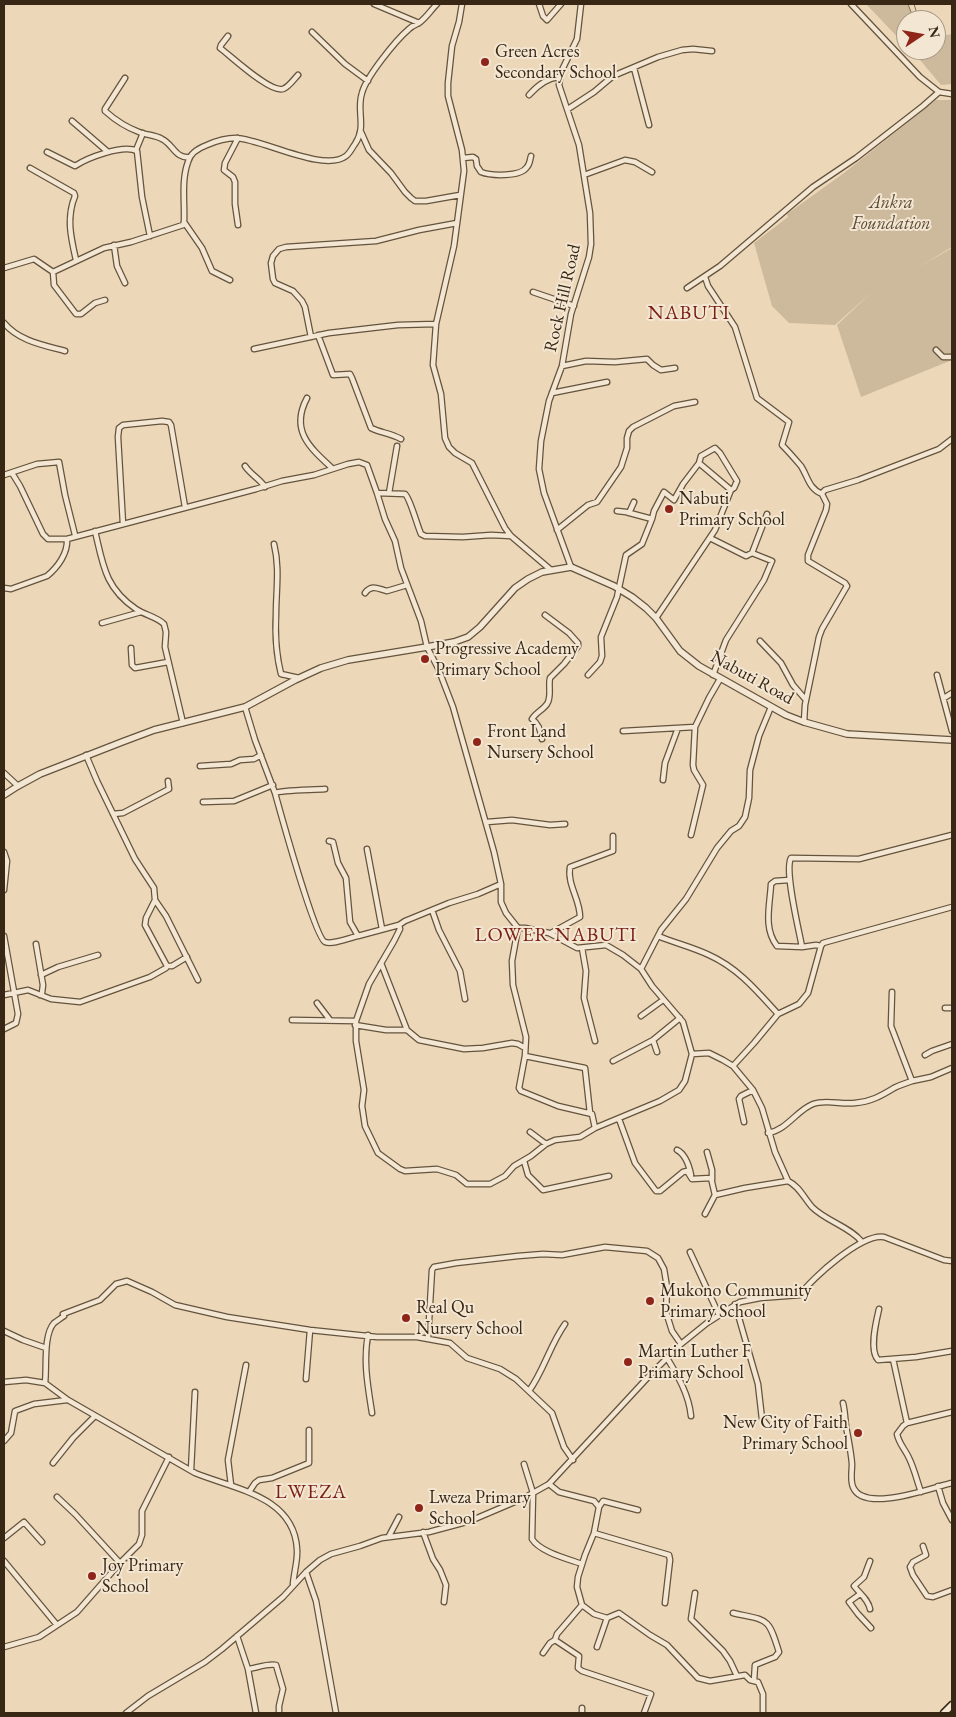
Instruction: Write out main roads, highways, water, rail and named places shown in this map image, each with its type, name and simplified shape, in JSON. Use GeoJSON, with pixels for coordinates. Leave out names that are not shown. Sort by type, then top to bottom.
{"type":"FeatureCollection","features":[{"type":"Feature","properties":{"kind":"main road"},"geometry":{"type":"LineString","coordinates":[[944,1713],[952,1705]]}},
{"type":"Feature","properties":{"kind":"waterway"},"geometry":{"type":"LineString","coordinates":[[908,4],[910,10]]}},
{"type":"Feature","properties":{"kind":"waterway"},"geometry":{"type":"LineString","coordinates":[[914,4],[916,10]]}},
{"type":"Feature","properties":{"kind":"place","name":"Green Acres Secondary School"},"geometry":{"type":"Point","coordinates":[485,62]}},
{"type":"Feature","properties":{"kind":"place","name":"Nabuti Primary School"},"geometry":{"type":"Point","coordinates":[669,509]}},
{"type":"Feature","properties":{"kind":"place","name":"Progressive Academy Primary School"},"geometry":{"type":"Point","coordinates":[425,659]}},
{"type":"Feature","properties":{"kind":"place","name":"Front Land Nursery School"},"geometry":{"type":"Point","coordinates":[477,742]}},
{"type":"Feature","properties":{"kind":"place","name":"Mukono Community Primary School"},"geometry":{"type":"Point","coordinates":[650,1301]}},
{"type":"Feature","properties":{"kind":"place","name":"Real Qu Nursery School"},"geometry":{"type":"Point","coordinates":[406,1318]}},
{"type":"Feature","properties":{"kind":"place","name":"Martin Luther F Primary School"},"geometry":{"type":"Point","coordinates":[628,1362]}},
{"type":"Feature","properties":{"kind":"place","name":"New City of Faith Primary School"},"geometry":{"type":"Point","coordinates":[858,1433]}},
{"type":"Feature","properties":{"kind":"place","name":"Lweza Primary School"},"geometry":{"type":"Point","coordinates":[419,1508]}},
{"type":"Feature","properties":{"kind":"place","name":"Joy Primary School"},"geometry":{"type":"Point","coordinates":[92,1576]}},
{"type":"Feature","properties":{"kind":"district","name":"NABUTI"},"geometry":{"type":"Point","coordinates":[689,314]}},
{"type":"Feature","properties":{"kind":"district","name":"LOWER NABUTI"},"geometry":{"type":"Point","coordinates":[556,936]}},
{"type":"Feature","properties":{"kind":"district","name":"LWEZA"},"geometry":{"type":"Point","coordinates":[311,1493]}},
{"type":"Feature","properties":{"kind":"park label","name":"Ankra Foundation"},"geometry":{"type":"Point","coordinates":[891,213]}}]}
